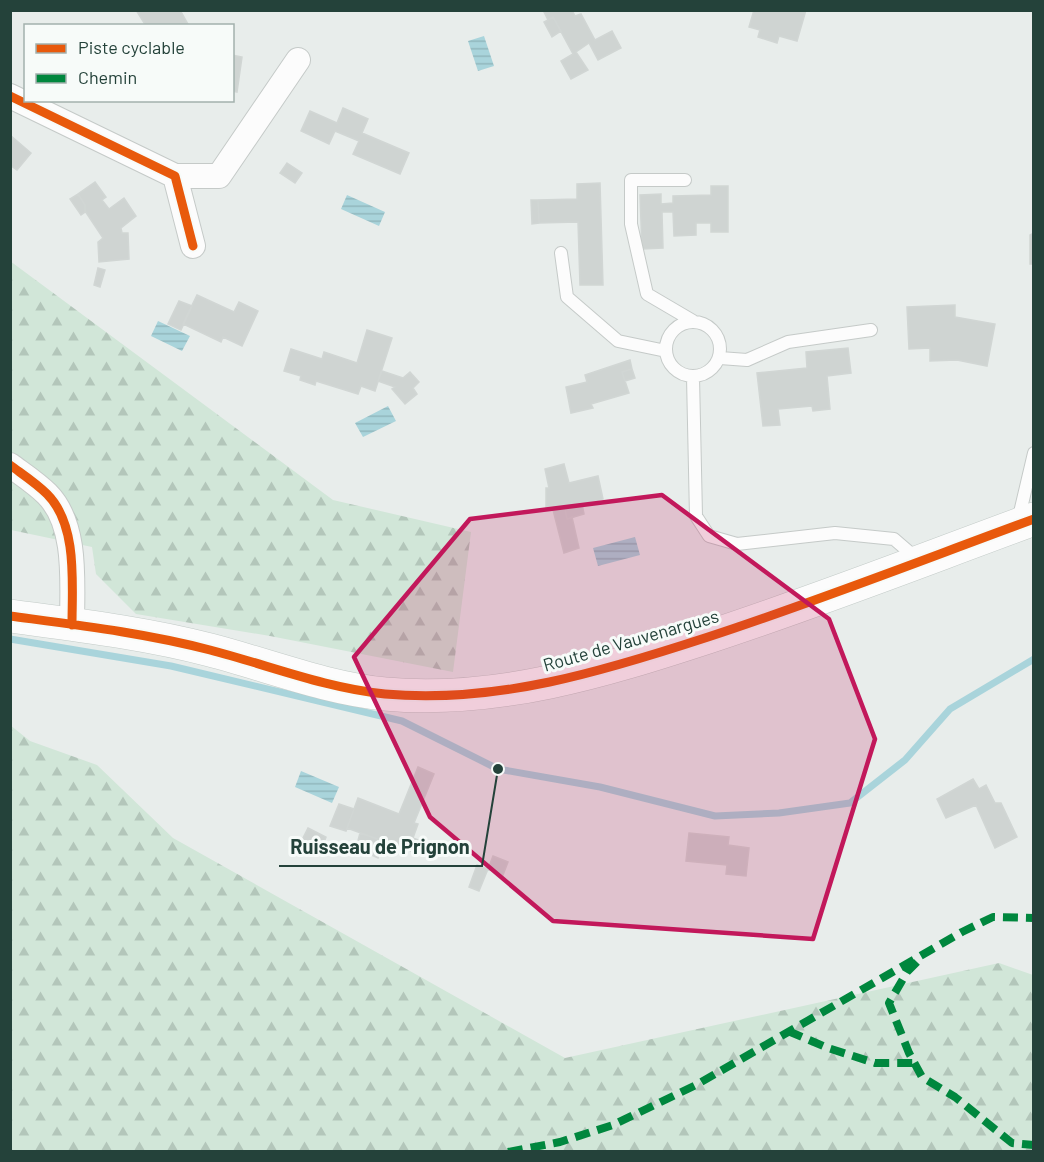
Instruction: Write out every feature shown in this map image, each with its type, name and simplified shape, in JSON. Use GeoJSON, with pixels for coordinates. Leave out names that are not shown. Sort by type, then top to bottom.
{"type":"FeatureCollection","features":[{"type":"Feature","properties":{"kind":"main road","name":"Route de Vauvenargues"},"geometry":{"type":"LineString","coordinates":[[10,616],[157,637],[327,684],[386,694],[455,695],[506,691],[570,678],[635,661],[767,618],[1025,522]]}},
{"type":"Feature","properties":{"kind":"street"},"geometry":{"type":"LineString","coordinates":[[10,96],[176,176],[219,176],[298,60]]}},
{"type":"Feature","properties":{"kind":"street"},"geometry":{"type":"LineString","coordinates":[[176,176],[193,246]]}},
{"type":"Feature","properties":{"kind":"street"},"geometry":{"type":"LineString","coordinates":[[10,465],[49,495],[67,531],[72,560],[72,625]]}},
{"type":"Feature","properties":{"kind":"lane"},"geometry":{"type":"LineString","coordinates":[[685,180],[631,180],[631,224],[647,294],[693,321],[710,326],[720,340],[720,358],[710,372],[693,377],[677,372],[666,358],[666,340],[677,326],[693,321]]}},
{"type":"Feature","properties":{"kind":"lane"},"geometry":{"type":"LineString","coordinates":[[561,254],[567,297],[618,342],[666,351]]}},
{"type":"Feature","properties":{"kind":"lane"},"geometry":{"type":"LineString","coordinates":[[720,358],[747,360],[788,342],[871,330]]}},
{"type":"Feature","properties":{"kind":"lane"},"geometry":{"type":"LineString","coordinates":[[693,377],[696,516],[709,536],[737,544],[835,534],[894,539],[920,561]]}},
{"type":"Feature","properties":{"kind":"lane"},"geometry":{"type":"LineString","coordinates":[[1025,522],[1034,453]]}},
{"type":"Feature","properties":{"kind":"highlighted area"},"geometry":{"type":"Polygon","coordinates":[[[662,495],[829,619],[875,739],[813,939],[553,921],[430,817],[354,657],[470,519],[662,495]]]}},
{"type":"Feature","properties":{"kind":"green space"},"geometry":{"type":"Polygon","coordinates":[[[10,261],[333,500],[471,532],[453,672],[270,636],[136,614],[96,574],[92,547],[11,530],[10,261]]]}},
{"type":"Feature","properties":{"kind":"green space"},"geometry":{"type":"Polygon","coordinates":[[[10,725],[30,741],[97,765],[173,838],[565,1058],[999,963],[1033,975],[1033,1151],[11,1151],[10,725]]]}},
{"type":"Feature","properties":{"kind":"water"},"geometry":{"type":"Polygon","coordinates":[[[484,36],[494,66],[478,71],[468,41],[484,36]]]}},
{"type":"Feature","properties":{"kind":"water"},"geometry":{"type":"Polygon","coordinates":[[[347,195],[385,212],[379,226],[341,209],[347,195]]]}},
{"type":"Feature","properties":{"kind":"water"},"geometry":{"type":"Polygon","coordinates":[[[158,321],[190,336],[182,351],[151,336],[158,321]]]}},
{"type":"Feature","properties":{"kind":"water"},"geometry":{"type":"Polygon","coordinates":[[[388,406],[396,421],[363,437],[355,423],[388,406]]]}},
{"type":"Feature","properties":{"kind":"water"},"geometry":{"type":"Polygon","coordinates":[[[635,537],[640,555],[598,566],[593,548],[635,537]]]}},
{"type":"Feature","properties":{"kind":"water"},"geometry":{"type":"Polygon","coordinates":[[[301,771],[339,787],[332,803],[295,787],[301,771]]]}},
{"type":"Feature","properties":{"kind":"building"},"geometry":{"type":"Polygon","coordinates":[[[136,10],[180,10],[188,24],[145,24],[136,10]]]}},
{"type":"Feature","properties":{"kind":"building"},"geometry":{"type":"Polygon","coordinates":[[[543,10],[572,10],[575,16],[581,14],[595,40],[612,31],[621,48],[598,60],[589,43],[576,52],[588,70],[571,79],[561,61],[573,54],[553,17],[548,20],[543,10]]]}},
{"type":"Feature","properties":{"kind":"building"},"geometry":{"type":"Polygon","coordinates":[[[754,10],[806,10],[797,41],[779,36],[777,43],[758,37],[760,30],[749,27],[754,10]]]}},
{"type":"Feature","properties":{"kind":"building"},"geometry":{"type":"Polygon","coordinates":[[[553,17],[561,31],[552,37],[544,22],[553,17]]]}},
{"type":"Feature","properties":{"kind":"building"},"geometry":{"type":"Polygon","coordinates":[[[234,55],[242,57],[237,92],[234,91],[234,55]]]}},
{"type":"Feature","properties":{"kind":"building"},"geometry":{"type":"Polygon","coordinates":[[[343,108],[368,119],[362,133],[409,153],[400,174],[353,154],[359,141],[335,131],[329,144],[301,131],[310,111],[337,123],[343,108]]]}},
{"type":"Feature","properties":{"kind":"building"},"geometry":{"type":"Polygon","coordinates":[[[10,135],[31,153],[17,170],[10,165],[10,135]]]}},
{"type":"Feature","properties":{"kind":"building"},"geometry":{"type":"Polygon","coordinates":[[[287,163],[302,173],[295,183],[280,173],[287,163]]]}},
{"type":"Feature","properties":{"kind":"building"},"geometry":{"type":"Polygon","coordinates":[[[95,182],[106,197],[102,200],[109,209],[124,198],[136,216],[121,228],[122,233],[128,233],[129,259],[99,262],[98,242],[103,238],[85,211],[85,205],[78,194],[95,182]]]}},
{"type":"Feature","properties":{"kind":"building"},"geometry":{"type":"Polygon","coordinates":[[[600,183],[603,285],[580,285],[578,222],[539,223],[538,200],[577,199],[577,184],[600,183]]]}},
{"type":"Feature","properties":{"kind":"building"},"geometry":{"type":"Polygon","coordinates":[[[711,186],[728,186],[728,232],[711,232],[711,223],[696,223],[696,235],[674,236],[673,212],[662,212],[663,248],[642,249],[640,195],[661,194],[661,204],[673,203],[673,196],[711,195],[711,186]]]}},
{"type":"Feature","properties":{"kind":"building"},"geometry":{"type":"Polygon","coordinates":[[[78,194],[85,205],[85,212],[81,215],[70,199],[78,194]]]}},
{"type":"Feature","properties":{"kind":"building"},"geometry":{"type":"Polygon","coordinates":[[[531,200],[538,200],[539,223],[532,224],[531,200]]]}},
{"type":"Feature","properties":{"kind":"building"},"geometry":{"type":"Polygon","coordinates":[[[1034,233],[1034,264],[1030,264],[1030,235],[1034,233]]]}},
{"type":"Feature","properties":{"kind":"building"},"geometry":{"type":"Polygon","coordinates":[[[98,268],[105,270],[100,287],[94,285],[98,268]]]}},
{"type":"Feature","properties":{"kind":"building"},"geometry":{"type":"Polygon","coordinates":[[[197,295],[234,312],[239,302],[258,311],[242,346],[223,337],[221,342],[183,324],[197,295]]]}},
{"type":"Feature","properties":{"kind":"building"},"geometry":{"type":"Polygon","coordinates":[[[179,301],[192,306],[181,330],[168,324],[179,301]]]}},
{"type":"Feature","properties":{"kind":"building"},"geometry":{"type":"Polygon","coordinates":[[[955,305],[955,317],[995,324],[987,366],[957,360],[930,361],[930,348],[909,349],[907,307],[955,305]]]}},
{"type":"Feature","properties":{"kind":"building"},"geometry":{"type":"Polygon","coordinates":[[[367,330],[392,338],[375,391],[361,386],[358,394],[316,381],[315,385],[300,380],[301,376],[284,371],[291,349],[322,359],[324,352],[357,363],[367,330]]]}},
{"type":"Feature","properties":{"kind":"building"},"geometry":{"type":"Polygon","coordinates":[[[848,348],[851,373],[827,376],[830,409],[813,411],[812,406],[778,409],[780,425],[763,426],[757,373],[807,368],[806,352],[848,348]]]}},
{"type":"Feature","properties":{"kind":"building"},"geometry":{"type":"Polygon","coordinates":[[[630,360],[632,369],[622,372],[629,393],[591,404],[593,408],[571,413],[566,387],[587,382],[585,375],[630,360]]]}},
{"type":"Feature","properties":{"kind":"building"},"geometry":{"type":"Polygon","coordinates":[[[632,369],[635,378],[625,381],[622,372],[632,369]]]}},
{"type":"Feature","properties":{"kind":"building"},"geometry":{"type":"Polygon","coordinates":[[[382,371],[403,378],[410,372],[419,382],[413,388],[417,394],[405,404],[392,389],[395,387],[378,381],[382,371]]]}},
{"type":"Feature","properties":{"kind":"building"},"geometry":{"type":"Polygon","coordinates":[[[564,464],[569,483],[598,476],[603,499],[565,509],[567,519],[572,517],[579,548],[564,553],[552,506],[546,508],[546,488],[549,488],[545,469],[564,464]]]}},
{"type":"Feature","properties":{"kind":"building"},"geometry":{"type":"Polygon","coordinates":[[[582,504],[584,514],[567,519],[565,509],[582,504]]]}},
{"type":"Feature","properties":{"kind":"building"},"geometry":{"type":"Polygon","coordinates":[[[418,767],[434,774],[414,823],[418,824],[413,838],[421,841],[416,853],[347,828],[358,798],[399,814],[418,767]]]}},
{"type":"Feature","properties":{"kind":"building"},"geometry":{"type":"Polygon","coordinates":[[[973,779],[979,789],[986,785],[995,803],[1001,803],[1017,837],[995,848],[976,805],[946,818],[937,799],[973,779]]]}},
{"type":"Feature","properties":{"kind":"building"},"geometry":{"type":"Polygon","coordinates":[[[339,804],[354,809],[346,831],[330,826],[339,804]]]}},
{"type":"Feature","properties":{"kind":"building"},"geometry":{"type":"Polygon","coordinates":[[[308,828],[326,837],[321,851],[301,842],[308,828]]]}},
{"type":"Feature","properties":{"kind":"building"},"geometry":{"type":"Polygon","coordinates":[[[360,833],[383,841],[378,858],[356,848],[360,833]]]}},
{"type":"Feature","properties":{"kind":"building"},"geometry":{"type":"Polygon","coordinates":[[[689,833],[729,837],[728,845],[749,848],[746,876],[726,874],[727,865],[686,861],[689,833]]]}},
{"type":"Feature","properties":{"kind":"building"},"geometry":{"type":"Polygon","coordinates":[[[493,856],[508,862],[503,875],[488,869],[493,856]]]}},
{"type":"Feature","properties":{"kind":"building"},"geometry":{"type":"Polygon","coordinates":[[[477,865],[488,869],[479,891],[469,887],[477,865]]]}},
{"type":"Feature","properties":{"kind":"waterway"},"geometry":{"type":"LineString","coordinates":[[10,639],[171,666],[402,721],[498,769],[600,787],[715,816],[779,813],[850,803],[905,760],[950,709],[1034,659]]}},
{"type":"Feature","properties":{"kind":"marked path"},"geometry":{"type":"LineString","coordinates":[[508,1152],[560,1142],[613,1125],[696,1085],[962,932],[993,917],[1034,918]]}},
{"type":"Feature","properties":{"kind":"marked path"},"geometry":{"type":"LineString","coordinates":[[917,962],[907,972],[889,1003],[909,1053],[922,1077],[955,1097],[1012,1143],[1034,1145]]}},
{"type":"Feature","properties":{"kind":"marked path"},"geometry":{"type":"LineString","coordinates":[[788,1031],[828,1048],[875,1063],[914,1063]]}},
{"type":"Feature","properties":{"kind":"cycle path"},"geometry":{"type":"LineString","coordinates":[[10,96],[175,176],[193,246]]}},
{"type":"Feature","properties":{"kind":"cycle path"},"geometry":{"type":"LineString","coordinates":[[10,465],[47,494],[57,507],[64,522],[71,556],[72,625]]}},
{"type":"Feature","properties":{"kind":"cycle path"},"geometry":{"type":"LineString","coordinates":[[10,616],[111,630],[185,644],[340,687],[363,691],[427,696],[468,694],[550,682],[669,650],[871,580],[1034,519]]}},
{"type":"Feature","properties":{"kind":"place","name":"Ruisseau de Prignon"},"geometry":{"type":"Point","coordinates":[498,769]}}]}
